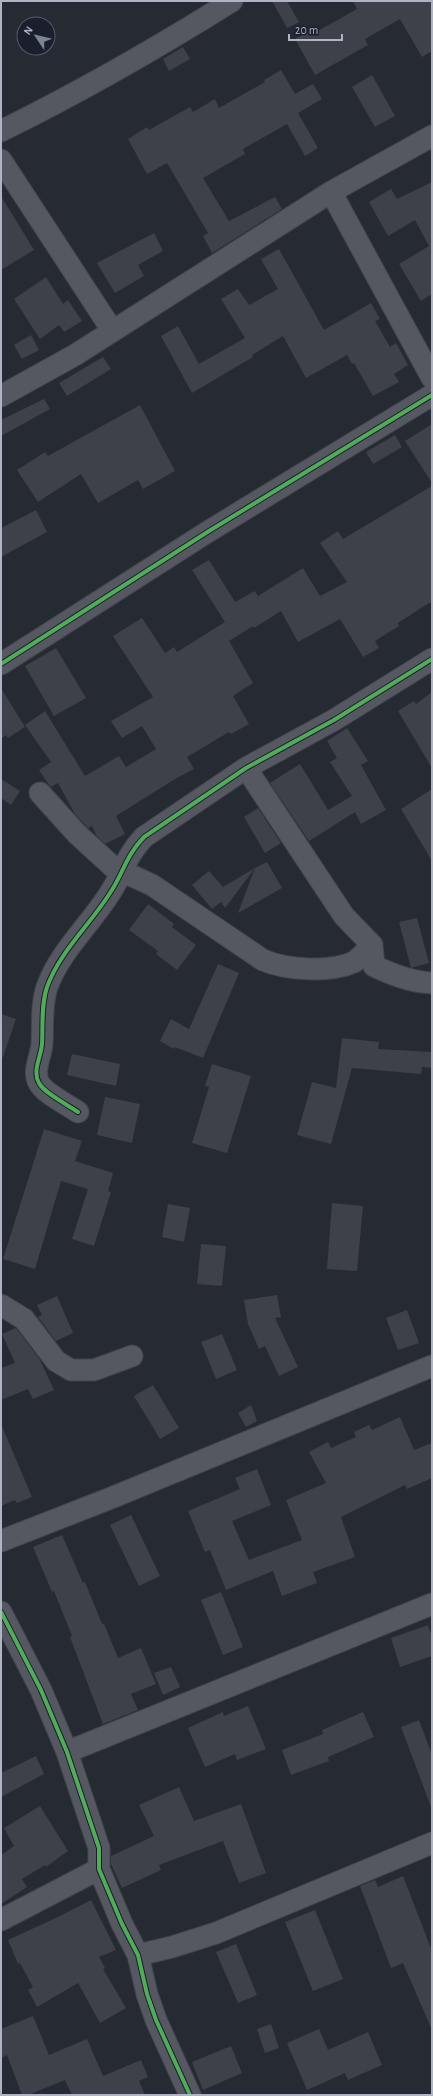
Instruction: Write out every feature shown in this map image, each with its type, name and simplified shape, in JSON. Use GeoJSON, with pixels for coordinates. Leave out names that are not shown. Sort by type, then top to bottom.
{"type":"FeatureCollection","features":[{"type":"Feature","properties":{"kind":"street"},"geometry":{"type":"LineString","coordinates":[[1,131],[45,109],[183,32],[232,1]]}},
{"type":"Feature","properties":{"kind":"street"},"geometry":{"type":"LineString","coordinates":[[1,396],[75,355],[112,330],[331,192],[432,136]]}},
{"type":"Feature","properties":{"kind":"street"},"geometry":{"type":"LineString","coordinates":[[1,160],[112,330]]}},
{"type":"Feature","properties":{"kind":"street"},"geometry":{"type":"LineString","coordinates":[[331,192],[432,378]]}},
{"type":"Feature","properties":{"kind":"street"},"geometry":{"type":"LineString","coordinates":[[1,664],[215,527],[432,395]]}},
{"type":"Feature","properties":{"kind":"street"},"geometry":{"type":"LineString","coordinates":[[78,1112],[42,1087],[38,1080],[37,1070],[42,1046],[47,986],[59,964],[108,896],[132,850],[144,837],[246,768],[334,720],[432,659]]}},
{"type":"Feature","properties":{"kind":"street"},"geometry":{"type":"LineString","coordinates":[[246,768],[344,916],[372,945],[374,966],[392,975],[417,982],[432,983]]}},
{"type":"Feature","properties":{"kind":"street"},"geometry":{"type":"LineString","coordinates":[[40,793],[77,834],[103,859],[121,871],[138,877],[152,885],[262,960],[274,965],[302,968],[339,966],[354,961],[372,945]]}},
{"type":"Feature","properties":{"kind":"street"},"geometry":{"type":"LineString","coordinates":[[1,1305],[16,1313],[31,1325],[56,1361],[70,1370],[94,1370],[132,1356]]}},
{"type":"Feature","properties":{"kind":"street"},"geometry":{"type":"LineString","coordinates":[[1,1541],[111,1498],[432,1366]]}},
{"type":"Feature","properties":{"kind":"street"},"geometry":{"type":"LineString","coordinates":[[67,1752],[432,1604]]}},
{"type":"Feature","properties":{"kind":"street"},"geometry":{"type":"LineString","coordinates":[[1,1612],[41,1690],[67,1752],[99,1848],[99,1869],[122,1924],[138,1955],[147,1994],[156,2020],[190,2095]]}},
{"type":"Feature","properties":{"kind":"street"},"geometry":{"type":"LineString","coordinates":[[138,1955],[172,1947],[216,1932],[432,1843]]}},
{"type":"Feature","properties":{"kind":"street"},"geometry":{"type":"LineString","coordinates":[[1,1920],[99,1869]]}},
{"type":"Feature","properties":{"kind":"building"},"geometry":{"type":"Polygon","coordinates":[[[272,1],[287,1],[299,22],[287,28],[272,1]]]}},
{"type":"Feature","properties":{"kind":"building"},"geometry":{"type":"Polygon","coordinates":[[[353,1],[432,1],[432,51],[422,57],[400,19],[365,39],[368,45],[315,75],[295,39],[314,28],[316,32],[357,9],[353,1]]]}},
{"type":"Feature","properties":{"kind":"building"},"geometry":{"type":"Polygon","coordinates":[[[183,47],[190,59],[169,71],[163,59],[183,47]]]}},
{"type":"Feature","properties":{"kind":"building"},"geometry":{"type":"Polygon","coordinates":[[[281,70],[295,94],[313,84],[322,99],[298,113],[318,148],[305,156],[287,124],[243,149],[245,154],[203,178],[229,221],[275,197],[282,209],[212,253],[203,236],[208,233],[167,163],[147,174],[128,139],[147,127],[149,130],[190,107],[193,112],[215,99],[219,108],[265,82],[264,80],[281,70]]]}},
{"type":"Feature","properties":{"kind":"building"},"geometry":{"type":"Polygon","coordinates":[[[372,75],[395,116],[375,127],[352,87],[372,75]]]}},
{"type":"Feature","properties":{"kind":"building"},"geometry":{"type":"Polygon","coordinates":[[[432,182],[432,294],[421,301],[399,264],[429,246],[415,220],[388,236],[369,202],[391,189],[397,199],[432,182]]]}},
{"type":"Feature","properties":{"kind":"building"},"geometry":{"type":"Polygon","coordinates":[[[1,196],[34,250],[1,270],[1,196]]]}},
{"type":"Feature","properties":{"kind":"building"},"geometry":{"type":"Polygon","coordinates":[[[154,233],[163,251],[138,265],[144,276],[115,293],[97,263],[154,233]]]}},
{"type":"Feature","properties":{"kind":"building"},"geometry":{"type":"Polygon","coordinates":[[[279,249],[324,330],[371,303],[380,319],[375,321],[390,347],[396,343],[408,365],[394,374],[399,382],[373,396],[354,363],[352,364],[347,355],[306,378],[283,336],[252,355],[253,357],[192,393],[161,336],[178,326],[199,364],[245,338],[221,299],[238,289],[249,305],[278,289],[261,259],[279,249]]]}},
{"type":"Feature","properties":{"kind":"building"},"geometry":{"type":"Polygon","coordinates":[[[46,277],[63,304],[68,300],[82,321],[64,332],[59,325],[40,339],[14,299],[46,277]]]}},
{"type":"Feature","properties":{"kind":"building"},"geometry":{"type":"Polygon","coordinates":[[[31,335],[39,350],[22,359],[14,345],[31,335]]]}},
{"type":"Feature","properties":{"kind":"building"},"geometry":{"type":"Polygon","coordinates":[[[103,357],[111,369],[67,396],[59,383],[103,357]]]}},
{"type":"Feature","properties":{"kind":"building"},"geometry":{"type":"Polygon","coordinates":[[[44,399],[50,409],[1,436],[1,420],[44,399]]]}},
{"type":"Feature","properties":{"kind":"building"},"geometry":{"type":"Polygon","coordinates":[[[140,405],[175,471],[143,489],[138,480],[98,503],[81,474],[38,502],[17,470],[45,452],[48,456],[140,405]]]}},
{"type":"Feature","properties":{"kind":"building"},"geometry":{"type":"Polygon","coordinates":[[[432,424],[432,483],[405,441],[432,424]]]}},
{"type":"Feature","properties":{"kind":"building"},"geometry":{"type":"Polygon","coordinates":[[[395,435],[402,447],[373,464],[366,452],[395,435]]]}},
{"type":"Feature","properties":{"kind":"building"},"geometry":{"type":"Polygon","coordinates":[[[432,486],[432,601],[398,623],[399,626],[375,641],[379,648],[363,657],[340,619],[298,642],[281,611],[254,628],[253,626],[229,641],[253,683],[233,696],[249,724],[231,734],[229,732],[187,757],[194,769],[175,779],[116,816],[125,834],[105,844],[96,835],[92,826],[88,828],[75,814],[58,783],[51,787],[49,785],[39,770],[51,762],[25,725],[45,711],[85,776],[119,756],[126,767],[156,749],[142,726],[122,738],[111,721],[153,697],[113,636],[142,618],[165,653],[174,647],[177,652],[225,622],[192,570],[209,560],[235,602],[255,591],[258,596],[303,568],[320,596],[347,582],[320,543],[338,531],[343,539],[432,486]]]}},
{"type":"Feature","properties":{"kind":"building"},"geometry":{"type":"Polygon","coordinates":[[[36,510],[47,532],[1,557],[1,528],[36,510]]]}},
{"type":"Feature","properties":{"kind":"building"},"geometry":{"type":"Polygon","coordinates":[[[56,648],[86,698],[54,716],[25,666],[56,648]]]}},
{"type":"Feature","properties":{"kind":"building"},"geometry":{"type":"Polygon","coordinates":[[[1,688],[25,727],[8,738],[6,735],[1,739],[1,688]]]}},
{"type":"Feature","properties":{"kind":"building"},"geometry":{"type":"Polygon","coordinates":[[[432,692],[432,768],[398,711],[414,701],[416,704],[432,692]]]}},
{"type":"Feature","properties":{"kind":"building"},"geometry":{"type":"Polygon","coordinates":[[[347,728],[368,761],[361,765],[386,810],[361,824],[355,812],[309,841],[270,783],[300,764],[328,810],[352,796],[330,762],[337,758],[327,741],[347,728]]]}},
{"type":"Feature","properties":{"kind":"building"},"geometry":{"type":"Polygon","coordinates":[[[1,779],[20,791],[11,805],[1,798],[1,779]]]}},
{"type":"Feature","properties":{"kind":"building"},"geometry":{"type":"Polygon","coordinates":[[[432,789],[432,861],[401,809],[432,789]]]}},
{"type":"Feature","properties":{"kind":"building"},"geometry":{"type":"Polygon","coordinates":[[[258,808],[281,843],[265,853],[244,817],[258,808]]]}},
{"type":"Feature","properties":{"kind":"building"},"geometry":{"type":"Polygon","coordinates":[[[267,862],[282,888],[238,913],[255,868],[267,862]]]}},
{"type":"Feature","properties":{"kind":"building"},"geometry":{"type":"Polygon","coordinates":[[[255,868],[225,908],[221,902],[212,909],[192,885],[209,871],[223,887],[255,868]]]}},
{"type":"Feature","properties":{"kind":"building"},"geometry":{"type":"Polygon","coordinates":[[[148,904],[174,924],[172,927],[196,945],[177,970],[156,954],[158,951],[129,930],[148,904]]]}},
{"type":"Feature","properties":{"kind":"building"},"geometry":{"type":"Polygon","coordinates":[[[417,918],[429,963],[411,968],[399,922],[417,918]]]}},
{"type":"Feature","properties":{"kind":"building"},"geometry":{"type":"Polygon","coordinates":[[[218,964],[239,973],[203,1058],[175,1047],[174,1049],[160,1041],[171,1019],[189,1029],[218,964]]]}},
{"type":"Feature","properties":{"kind":"building"},"geometry":{"type":"Polygon","coordinates":[[[1,1014],[16,1019],[3,1057],[1,1057],[1,1014]]]}},
{"type":"Feature","properties":{"kind":"building"},"geometry":{"type":"Polygon","coordinates":[[[342,1038],[379,1042],[378,1049],[432,1052],[432,1068],[422,1067],[421,1074],[352,1068],[331,1144],[297,1135],[312,1082],[336,1088],[342,1038]]]}},
{"type":"Feature","properties":{"kind":"building"},"geometry":{"type":"Polygon","coordinates":[[[72,1054],[120,1064],[116,1086],[67,1075],[72,1054]]]}},
{"type":"Feature","properties":{"kind":"building"},"geometry":{"type":"Polygon","coordinates":[[[212,1064],[251,1076],[227,1153],[192,1143],[209,1087],[205,1086],[212,1064]]]}},
{"type":"Feature","properties":{"kind":"building"},"geometry":{"type":"Polygon","coordinates":[[[105,1097],[140,1104],[132,1143],[97,1135],[105,1097]]]}},
{"type":"Feature","properties":{"kind":"building"},"geometry":{"type":"Polygon","coordinates":[[[44,1129],[82,1141],[75,1161],[113,1173],[108,1191],[111,1192],[94,1246],[72,1239],[88,1189],[61,1181],[35,1269],[3,1259],[44,1129]]]}},
{"type":"Feature","properties":{"kind":"building"},"geometry":{"type":"Polygon","coordinates":[[[332,1203],[363,1206],[357,1271],[327,1269],[332,1203]]]}},
{"type":"Feature","properties":{"kind":"building"},"geometry":{"type":"Polygon","coordinates":[[[168,1204],[190,1208],[184,1242],[162,1237],[168,1204]]]}},
{"type":"Feature","properties":{"kind":"building"},"geometry":{"type":"Polygon","coordinates":[[[201,1244],[226,1246],[222,1286],[197,1284],[201,1244]]]}},
{"type":"Feature","properties":{"kind":"building"},"geometry":{"type":"Polygon","coordinates":[[[277,1295],[281,1317],[275,1318],[298,1367],[279,1376],[265,1346],[259,1349],[248,1324],[244,1300],[277,1295]]]}},
{"type":"Feature","properties":{"kind":"building"},"geometry":{"type":"Polygon","coordinates":[[[57,1296],[73,1333],[56,1341],[38,1317],[42,1315],[37,1305],[57,1296]]]}},
{"type":"Feature","properties":{"kind":"building"},"geometry":{"type":"Polygon","coordinates":[[[407,1310],[419,1343],[398,1350],[386,1318],[407,1310]]]}},
{"type":"Feature","properties":{"kind":"building"},"geometry":{"type":"Polygon","coordinates":[[[16,1328],[40,1360],[54,1390],[33,1399],[28,1389],[1,1400],[1,1368],[15,1363],[2,1334],[16,1328]]]}},
{"type":"Feature","properties":{"kind":"building"},"geometry":{"type":"Polygon","coordinates":[[[222,1334],[237,1370],[216,1379],[201,1342],[222,1334]]]}},
{"type":"Feature","properties":{"kind":"building"},"geometry":{"type":"Polygon","coordinates":[[[153,1385],[179,1428],[160,1439],[134,1396],[153,1385]]]}},
{"type":"Feature","properties":{"kind":"building"},"geometry":{"type":"Polygon","coordinates":[[[251,1405],[257,1421],[246,1427],[238,1413],[251,1405]]]}},
{"type":"Feature","properties":{"kind":"building"},"geometry":{"type":"Polygon","coordinates":[[[400,1417],[414,1450],[432,1443],[432,1478],[407,1489],[405,1485],[341,1517],[355,1557],[313,1572],[317,1583],[282,1596],[273,1571],[226,1590],[210,1550],[205,1552],[188,1511],[240,1489],[235,1478],[257,1469],[271,1505],[232,1521],[249,1560],[302,1540],[286,1500],[326,1483],[309,1452],[328,1442],[331,1448],[356,1437],[354,1432],[369,1425],[372,1430],[400,1417]]]}},
{"type":"Feature","properties":{"kind":"building"},"geometry":{"type":"Polygon","coordinates":[[[1,1424],[32,1497],[17,1503],[15,1500],[1,1506],[1,1424]]]}},
{"type":"Feature","properties":{"kind":"building"},"geometry":{"type":"Polygon","coordinates":[[[131,1515],[160,1576],[139,1586],[110,1525],[131,1515]]]}},
{"type":"Feature","properties":{"kind":"building"},"geometry":{"type":"Polygon","coordinates":[[[62,1535],[83,1583],[85,1582],[118,1658],[141,1648],[156,1684],[131,1694],[138,1710],[103,1724],[70,1637],[72,1636],[54,1591],[52,1592],[33,1547],[62,1535]]]}},
{"type":"Feature","properties":{"kind":"building"},"geometry":{"type":"Polygon","coordinates":[[[221,1592],[243,1647],[223,1655],[201,1600],[221,1592]]]}},
{"type":"Feature","properties":{"kind":"building"},"geometry":{"type":"Polygon","coordinates":[[[428,1625],[432,1637],[432,1656],[400,1667],[391,1638],[428,1625]]]}},
{"type":"Feature","properties":{"kind":"building"},"geometry":{"type":"Polygon","coordinates":[[[171,1667],[180,1687],[163,1695],[154,1673],[171,1667]]]}},
{"type":"Feature","properties":{"kind":"building"},"geometry":{"type":"Polygon","coordinates":[[[248,1706],[266,1749],[237,1760],[235,1754],[205,1767],[188,1728],[223,1712],[224,1716],[248,1706]]]}},
{"type":"Feature","properties":{"kind":"building"},"geometry":{"type":"Polygon","coordinates":[[[363,1712],[374,1737],[328,1757],[329,1761],[291,1775],[282,1750],[323,1734],[322,1730],[363,1712]]]}},
{"type":"Feature","properties":{"kind":"building"},"geometry":{"type":"Polygon","coordinates":[[[419,1720],[432,1755],[431,1807],[401,1727],[419,1720]]]}},
{"type":"Feature","properties":{"kind":"building"},"geometry":{"type":"Polygon","coordinates":[[[36,1756],[44,1774],[1,1797],[1,1773],[36,1756]]]}},
{"type":"Feature","properties":{"kind":"building"},"geometry":{"type":"Polygon","coordinates":[[[179,1787],[194,1821],[241,1804],[266,1873],[239,1883],[223,1841],[159,1865],[161,1870],[122,1888],[111,1864],[111,1856],[154,1836],[139,1805],[179,1787]]]}},
{"type":"Feature","properties":{"kind":"building"},"geometry":{"type":"Polygon","coordinates":[[[40,1806],[68,1851],[46,1867],[45,1865],[22,1879],[27,1887],[1,1904],[1,1855],[14,1846],[4,1828],[40,1806]]]}},
{"type":"Feature","properties":{"kind":"building"},"geometry":{"type":"Polygon","coordinates":[[[403,1876],[432,1951],[432,2030],[403,1963],[391,1968],[360,1886],[375,1880],[378,1887],[403,1876]]]}},
{"type":"Feature","properties":{"kind":"building"},"geometry":{"type":"Polygon","coordinates":[[[91,1900],[116,1950],[99,1957],[105,1968],[103,1969],[126,2008],[100,2023],[78,1983],[37,2007],[28,1990],[33,1987],[20,1963],[18,1964],[8,1940],[91,1900]]]}},
{"type":"Feature","properties":{"kind":"building"},"geometry":{"type":"Polygon","coordinates":[[[315,1910],[343,1979],[313,1991],[285,1922],[315,1910]]]}},
{"type":"Feature","properties":{"kind":"building"},"geometry":{"type":"Polygon","coordinates":[[[236,1944],[257,1995],[238,2003],[216,1952],[236,1944]]]}},
{"type":"Feature","properties":{"kind":"building"},"geometry":{"type":"Polygon","coordinates":[[[33,2016],[49,2055],[87,2039],[103,2076],[141,2060],[148,2077],[139,2081],[145,2095],[72,2095],[65,2080],[28,2095],[22,2095],[7,2055],[1,2058],[1,2029],[33,2016]]]}},
{"type":"Feature","properties":{"kind":"building"},"geometry":{"type":"Polygon","coordinates":[[[271,2024],[279,2048],[265,2053],[257,2029],[271,2024]]]}},
{"type":"Feature","properties":{"kind":"building"},"geometry":{"type":"Polygon","coordinates":[[[319,2029],[328,2050],[368,2032],[382,2065],[348,2080],[345,2073],[307,2090],[287,2043],[319,2029]]]}},
{"type":"Feature","properties":{"kind":"building"},"geometry":{"type":"Polygon","coordinates":[[[231,2046],[242,2073],[203,2090],[192,2062],[231,2046]]]}},
{"type":"Feature","properties":{"kind":"cycle path"},"geometry":{"type":"LineString","coordinates":[[1,664],[209,531],[432,395]]}},
{"type":"Feature","properties":{"kind":"cycle path"},"geometry":{"type":"LineString","coordinates":[[78,1112],[46,1091],[39,1083],[37,1078],[36,1074],[42,1044],[45,994],[53,974],[67,950],[102,905],[138,844],[144,837],[246,768],[334,720],[432,659]]}},
{"type":"Feature","properties":{"kind":"cycle path"},"geometry":{"type":"LineString","coordinates":[[1,1612],[41,1690],[67,1752],[99,1848],[99,1869],[122,1924],[138,1955],[147,1994],[156,2020],[190,2095]]}}]}
